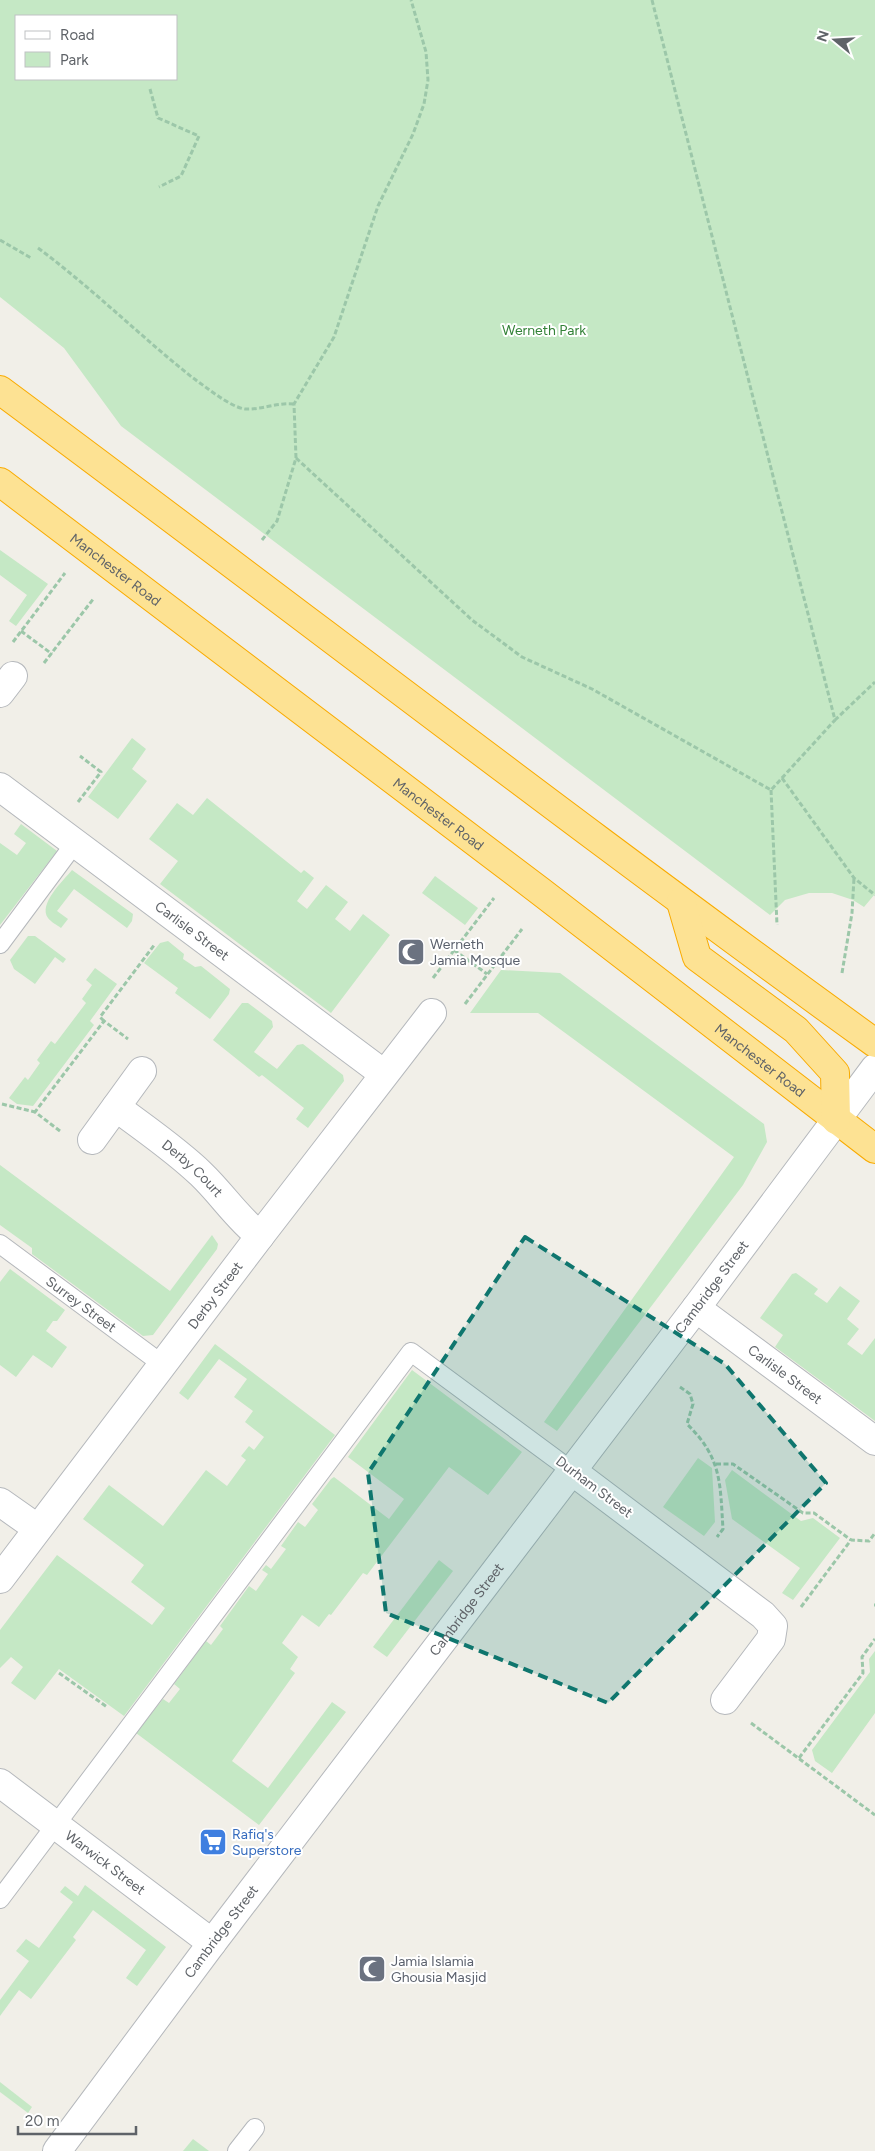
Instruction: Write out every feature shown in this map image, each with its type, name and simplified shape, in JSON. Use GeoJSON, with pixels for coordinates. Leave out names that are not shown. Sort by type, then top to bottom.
{"type":"FeatureCollection","features":[{"type":"Feature","properties":{"kind":"highway"},"geometry":{"type":"LineString","coordinates":[[0,390],[223,555],[682,902],[875,1043]]}},
{"type":"Feature","properties":{"kind":"highway","name":"Manchester Road"},"geometry":{"type":"LineString","coordinates":[[0,482],[514,871],[875,1149]]}},
{"type":"Feature","properties":{"kind":"highway"},"geometry":{"type":"LineString","coordinates":[[682,902],[697,957],[796,1030],[835,1073],[836,1120]]}},
{"type":"Feature","properties":{"kind":"street","name":"Carlisle Street"},"geometry":{"type":"LineString","coordinates":[[0,786],[384,1074]]}},
{"type":"Feature","properties":{"kind":"street","name":"Derby Street"},"geometry":{"type":"LineString","coordinates":[[0,1579],[162,1364],[432,1013]]}},
{"type":"Feature","properties":{"kind":"street","name":"Cambridge Street"},"geometry":{"type":"LineString","coordinates":[[57,2151],[212,1943],[696,1308],[875,1068]]}},
{"type":"Feature","properties":{"kind":"street"},"geometry":{"type":"LineString","coordinates":[[79,1138],[116,1107],[142,1071]]}},
{"type":"Feature","properties":{"kind":"street","name":"Derby Court"},"geometry":{"type":"LineString","coordinates":[[116,1107],[168,1145],[202,1175],[243,1223],[260,1236]]}},
{"type":"Feature","properties":{"kind":"street","name":"Carlisle Street"},"geometry":{"type":"LineString","coordinates":[[696,1308],[875,1440]]}},
{"type":"Feature","properties":{"kind":"street","name":"Durham Street"},"geometry":{"type":"LineString","coordinates":[[572,1471],[763,1615],[773,1626],[771,1639],[735,1709]]}},
{"type":"Feature","properties":{"kind":"street"},"geometry":{"type":"LineString","coordinates":[[0,1502],[37,1528]]}},
{"type":"Feature","properties":{"kind":"street","name":"Warwick Street"},"geometry":{"type":"LineString","coordinates":[[0,1783],[212,1943]]}},
{"type":"Feature","properties":{"kind":"lane"},"geometry":{"type":"LineString","coordinates":[[0,944],[75,843]]}},
{"type":"Feature","properties":{"kind":"lane","name":"Surrey Street"},"geometry":{"type":"LineString","coordinates":[[0,1244],[162,1364]]}},
{"type":"Feature","properties":{"kind":"lane","name":"Durham Street"},"geometry":{"type":"LineString","coordinates":[[131,1725],[411,1352],[572,1471]]}},
{"type":"Feature","properties":{"kind":"lane"},"geometry":{"type":"LineString","coordinates":[[0,1898],[131,1725]]}},
{"type":"Feature","properties":{"kind":"lane"},"geometry":{"type":"LineString","coordinates":[[237,2151],[255,2128]]}},
{"type":"Feature","properties":{"kind":"path"},"geometry":{"type":"LineString","coordinates":[[262,540],[277,521],[296,458],[294,404],[334,338],[378,206],[413,134],[424,104],[428,80],[426,52],[411,0]]}},
{"type":"Feature","properties":{"kind":"path"},"geometry":{"type":"LineString","coordinates":[[652,0],[835,720]]}},
{"type":"Feature","properties":{"kind":"path"},"geometry":{"type":"LineString","coordinates":[[150,89],[158,118],[199,136],[181,176],[159,187]]}},
{"type":"Feature","properties":{"kind":"path"},"geometry":{"type":"LineString","coordinates":[[0,240],[31,258]]}},
{"type":"Feature","properties":{"kind":"path"},"geometry":{"type":"LineString","coordinates":[[38,248],[59,264],[156,349],[218,397],[245,409],[285,402],[294,404]]}},
{"type":"Feature","properties":{"kind":"path"},"geometry":{"type":"LineString","coordinates":[[296,458],[472,620],[522,657],[592,689],[771,790]]}},
{"type":"Feature","properties":{"kind":"path"},"geometry":{"type":"LineString","coordinates":[[12,643],[85,547]]}},
{"type":"Feature","properties":{"kind":"path"},"geometry":{"type":"LineString","coordinates":[[43,666],[94,598]]}},
{"type":"Feature","properties":{"kind":"path"},"geometry":{"type":"LineString","coordinates":[[21,631],[52,654]]}},
{"type":"Feature","properties":{"kind":"path"},"geometry":{"type":"LineString","coordinates":[[777,925],[771,790],[835,720],[875,682]]}},
{"type":"Feature","properties":{"kind":"path"},"geometry":{"type":"LineString","coordinates":[[77,803],[100,772],[80,756]]}},
{"type":"Feature","properties":{"kind":"path"},"geometry":{"type":"LineString","coordinates":[[782,778],[854,878],[875,895]]}},
{"type":"Feature","properties":{"kind":"path"},"geometry":{"type":"LineString","coordinates":[[429,983],[514,871]]}},
{"type":"Feature","properties":{"kind":"path"},"geometry":{"type":"LineString","coordinates":[[842,973],[852,913],[854,878]]}},
{"type":"Feature","properties":{"kind":"path"},"geometry":{"type":"LineString","coordinates":[[461,1008],[522,928]]}},
{"type":"Feature","properties":{"kind":"path"},"geometry":{"type":"LineString","coordinates":[[135,1044],[100,1017],[160,937]]}},
{"type":"Feature","properties":{"kind":"path"},"geometry":{"type":"LineString","coordinates":[[454,950],[487,974]]}},
{"type":"Feature","properties":{"kind":"path"},"geometry":{"type":"LineString","coordinates":[[35,1112],[104,1021]]}},
{"type":"Feature","properties":{"kind":"path"},"geometry":{"type":"LineString","coordinates":[[2,1104],[35,1112],[79,1138]]}},
{"type":"Feature","properties":{"kind":"path"},"geometry":{"type":"LineString","coordinates":[[678,1386],[690,1394],[693,1404],[687,1424],[702,1438],[716,1464],[720,1478],[723,1529],[714,1541]]}},
{"type":"Feature","properties":{"kind":"path"},"geometry":{"type":"LineString","coordinates":[[716,1464],[733,1464],[803,1513],[814,1513],[851,1540],[869,1541],[875,1533]]}},
{"type":"Feature","properties":{"kind":"path"},"geometry":{"type":"LineString","coordinates":[[797,1612],[851,1540]]}},
{"type":"Feature","properties":{"kind":"path"},"geometry":{"type":"LineString","coordinates":[[799,1758],[863,1673],[862,1657],[875,1639]]}},
{"type":"Feature","properties":{"kind":"path"},"geometry":{"type":"LineString","coordinates":[[59,1673],[131,1725]]}},
{"type":"Feature","properties":{"kind":"path"},"geometry":{"type":"LineString","coordinates":[[735,1709],[875,1814]]}},
{"type":"Feature","properties":{"kind":"highlighted area"},"geometry":{"type":"Polygon","coordinates":[[[525,1237],[725,1364],[826,1483],[608,1703],[386,1613],[368,1473],[525,1237]]]}},
{"type":"Feature","properties":{"kind":"green space","name":"Werneth Park"},"geometry":{"type":"Polygon","coordinates":[[[0,0],[875,0],[875,894],[864,907],[853,900],[832,893],[809,893],[785,900],[770,915],[121,426],[64,348],[0,297],[0,0]]]}},
{"type":"Feature","properties":{"kind":"green space"},"geometry":{"type":"Polygon","coordinates":[[[0,550],[48,584],[16,626],[9,621],[27,595],[0,575],[0,550]]]}},
{"type":"Feature","properties":{"kind":"green space"},"geometry":{"type":"Polygon","coordinates":[[[132,738],[146,749],[132,769],[147,781],[118,819],[88,797],[132,738]]]}},
{"type":"Feature","properties":{"kind":"green space"},"geometry":{"type":"Polygon","coordinates":[[[207,798],[301,873],[304,870],[314,878],[297,901],[307,909],[326,885],[348,902],[335,919],[350,931],[363,914],[390,935],[331,1013],[160,884],[178,861],[149,839],[177,803],[193,815],[207,798]]]}},
{"type":"Feature","properties":{"kind":"green space"},"geometry":{"type":"Polygon","coordinates":[[[21,824],[57,851],[0,925],[0,843],[17,855],[26,843],[14,834],[21,824]]]}},
{"type":"Feature","properties":{"kind":"green space"},"geometry":{"type":"Polygon","coordinates":[[[72,870],[133,914],[132,921],[127,928],[74,889],[57,911],[68,919],[61,928],[48,918],[46,906],[49,900],[72,870]]]}},
{"type":"Feature","properties":{"kind":"green space"},"geometry":{"type":"Polygon","coordinates":[[[435,876],[478,908],[465,925],[422,893],[435,876]]]}},
{"type":"Feature","properties":{"kind":"green space"},"geometry":{"type":"Polygon","coordinates":[[[28,936],[35,936],[66,959],[63,963],[55,957],[35,984],[14,969],[10,960],[28,936]]]}},
{"type":"Feature","properties":{"kind":"green space"},"geometry":{"type":"Polygon","coordinates":[[[168,941],[184,954],[183,959],[195,967],[201,966],[230,989],[229,994],[210,1019],[175,993],[178,988],[144,963],[160,943],[168,941]]]}},
{"type":"Feature","properties":{"kind":"green space"},"geometry":{"type":"Polygon","coordinates":[[[95,968],[117,984],[90,1021],[94,1025],[33,1106],[17,1104],[9,1098],[25,1077],[28,1080],[40,1063],[37,1060],[51,1041],[55,1044],[86,1003],[82,999],[92,985],[86,980],[95,968]]]}},
{"type":"Feature","properties":{"kind":"green space"},"geometry":{"type":"Polygon","coordinates":[[[501,970],[560,973],[764,1124],[767,1142],[743,1185],[557,1431],[544,1422],[734,1157],[538,1013],[470,1013],[501,970]]]}},
{"type":"Feature","properties":{"kind":"green space"},"geometry":{"type":"Polygon","coordinates":[[[242,1003],[248,1003],[272,1021],[273,1027],[254,1052],[277,1069],[297,1045],[303,1044],[343,1075],[344,1081],[308,1128],[296,1119],[304,1108],[262,1075],[259,1077],[213,1040],[242,1003]]]}},
{"type":"Feature","properties":{"kind":"green space"},"geometry":{"type":"Polygon","coordinates":[[[0,1165],[170,1291],[212,1235],[218,1244],[217,1249],[153,1335],[143,1336],[32,1254],[32,1248],[0,1225],[0,1165]]]}},
{"type":"Feature","properties":{"kind":"green space"},"geometry":{"type":"Polygon","coordinates":[[[10,1269],[65,1310],[57,1321],[53,1321],[46,1331],[67,1347],[52,1368],[33,1355],[16,1377],[0,1365],[0,1282],[10,1269]]]}},
{"type":"Feature","properties":{"kind":"green space"},"geometry":{"type":"Polygon","coordinates":[[[796,1273],[818,1289],[814,1294],[827,1303],[840,1286],[860,1301],[847,1319],[859,1329],[847,1344],[862,1355],[875,1338],[875,1421],[775,1347],[783,1335],[760,1318],[792,1274],[796,1273]]]}},
{"type":"Feature","properties":{"kind":"green space"},"geometry":{"type":"Polygon","coordinates":[[[215,1344],[335,1435],[124,1716],[59,1669],[35,1700],[11,1683],[23,1667],[11,1657],[0,1668],[0,1630],[57,1555],[152,1625],[165,1608],[131,1582],[144,1565],[83,1519],[109,1485],[163,1526],[206,1470],[227,1486],[246,1460],[241,1456],[249,1446],[254,1450],[264,1437],[245,1422],[253,1411],[234,1397],[247,1379],[219,1359],[188,1400],[179,1393],[215,1344]]]}},
{"type":"Feature","properties":{"kind":"green space"},"geometry":{"type":"Polygon","coordinates":[[[412,1370],[522,1452],[488,1495],[449,1467],[367,1575],[363,1573],[331,1615],[329,1614],[319,1627],[302,1615],[282,1643],[298,1657],[290,1669],[295,1673],[232,1761],[268,1788],[332,1702],[346,1712],[259,1825],[136,1733],[163,1699],[169,1703],[180,1689],[174,1684],[206,1641],[211,1645],[223,1629],[220,1626],[249,1586],[256,1591],[268,1574],[262,1570],[266,1565],[271,1569],[286,1549],[281,1546],[298,1522],[305,1527],[318,1510],[312,1504],[331,1479],[334,1477],[389,1519],[404,1499],[348,1457],[412,1370]]]}},
{"type":"Feature","properties":{"kind":"green space"},"geometry":{"type":"Polygon","coordinates":[[[698,1458],[712,1468],[715,1522],[704,1536],[663,1507],[698,1458]]]}},
{"type":"Feature","properties":{"kind":"green space"},"geometry":{"type":"Polygon","coordinates":[[[732,1470],[801,1521],[813,1518],[840,1538],[793,1600],[782,1593],[800,1568],[732,1519],[725,1480],[732,1470]]]}},
{"type":"Feature","properties":{"kind":"green space"},"geometry":{"type":"Polygon","coordinates":[[[439,1560],[453,1571],[387,1657],[373,1647],[439,1560]]]}},
{"type":"Feature","properties":{"kind":"green space"},"geometry":{"type":"Polygon","coordinates":[[[875,1651],[875,1713],[832,1773],[815,1761],[812,1750],[870,1672],[869,1659],[875,1651]]]}},
{"type":"Feature","properties":{"kind":"green space"},"geometry":{"type":"Polygon","coordinates":[[[85,1885],[166,1947],[137,1986],[126,1978],[146,1950],[93,1910],[73,1937],[76,1940],[31,1999],[19,1990],[0,2016],[0,2000],[29,1961],[16,1951],[26,1939],[39,1948],[73,1902],[60,1892],[65,1886],[78,1896],[85,1885]]]}},
{"type":"Feature","properties":{"kind":"green space"},"geometry":{"type":"Polygon","coordinates":[[[0,2082],[32,2107],[28,2113],[0,2092],[0,2082]]]}},
{"type":"Feature","properties":{"kind":"green space"},"geometry":{"type":"Polygon","coordinates":[[[193,2139],[209,2151],[183,2151],[193,2139]]]}},
{"type":"Feature","properties":{"kind":"place","name":"Werneth Jamia Mosque"},"geometry":{"type":"Point","coordinates":[411,952]}},
{"type":"Feature","properties":{"kind":"place","name":"Rafiq's Superstore"},"geometry":{"type":"Point","coordinates":[213,1842]}},
{"type":"Feature","properties":{"kind":"place","name":"Jamia Islamia Ghousia Masjid"},"geometry":{"type":"Point","coordinates":[372,1969]}}]}
